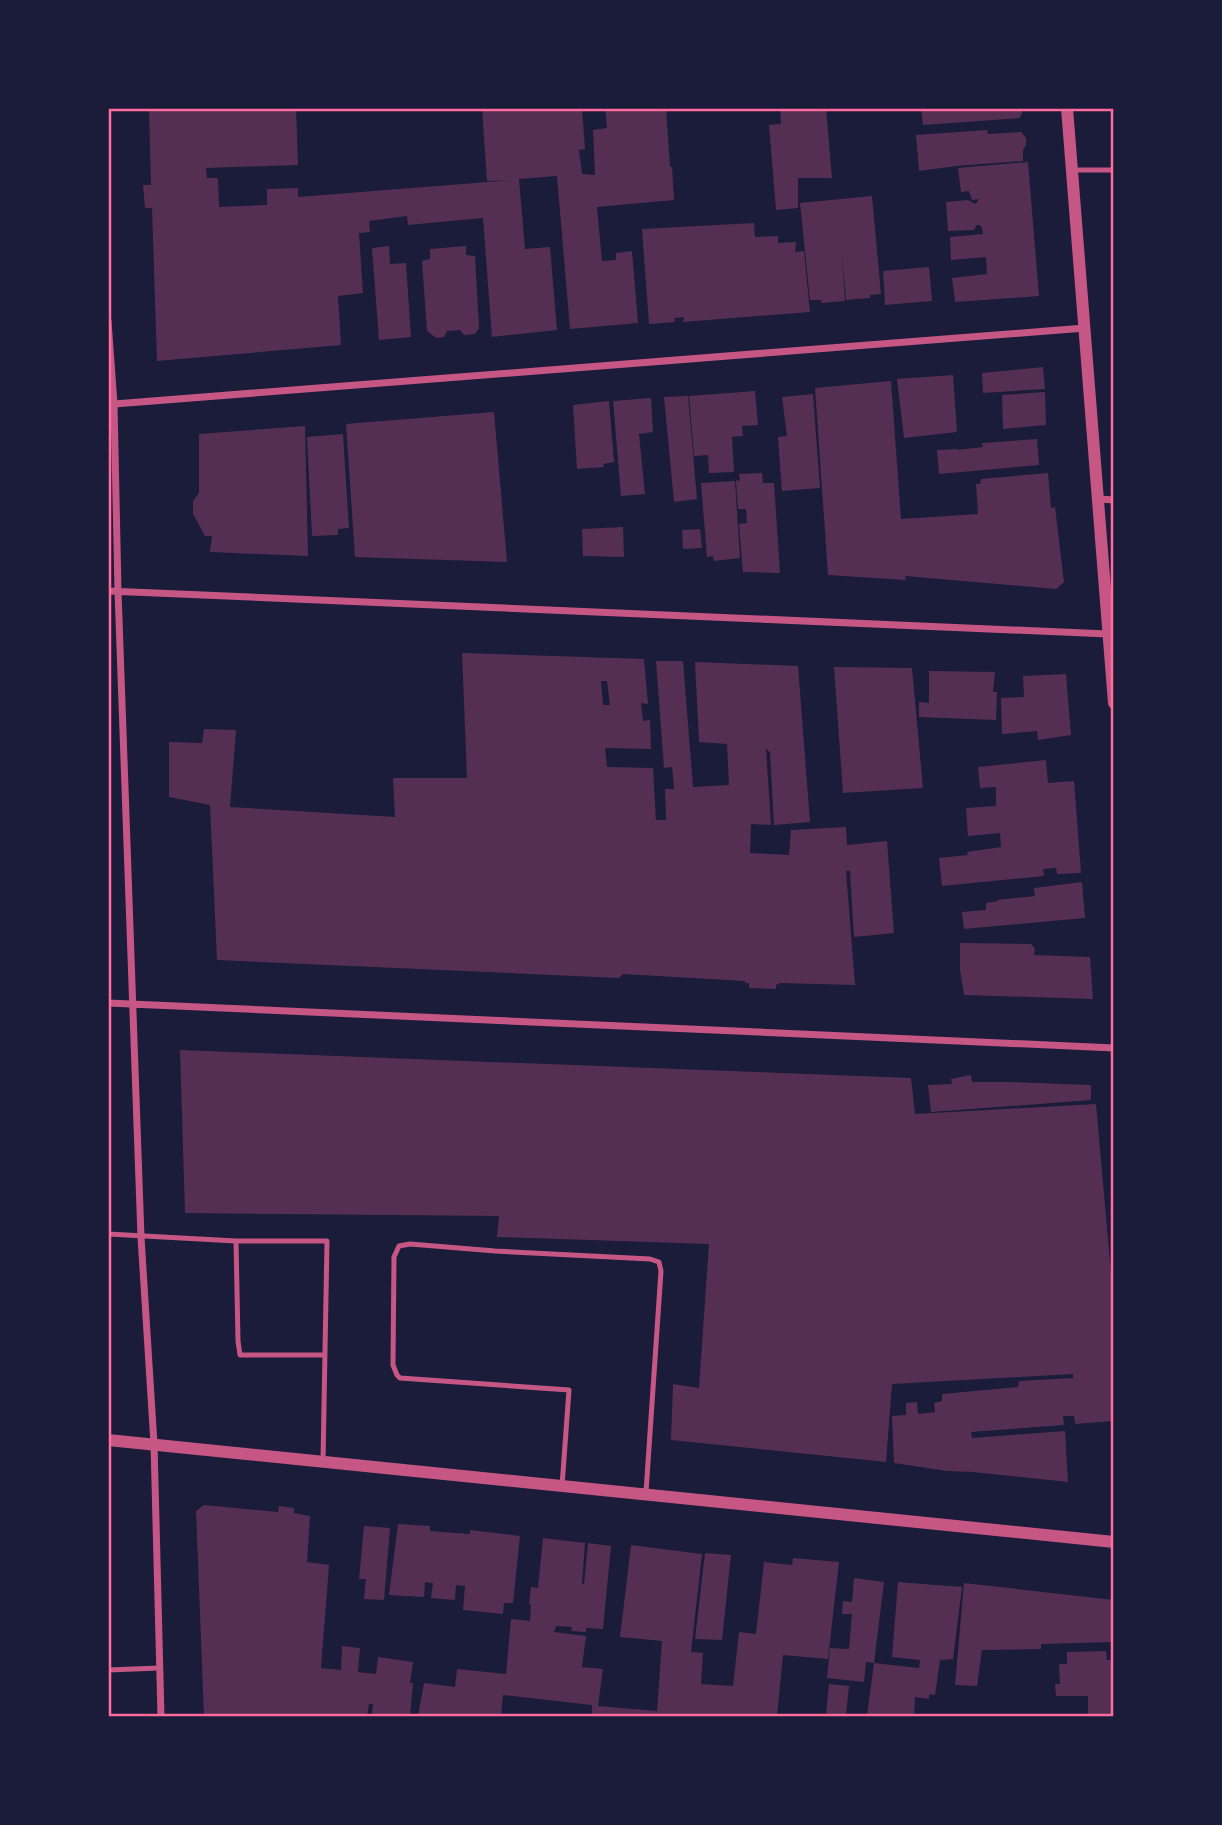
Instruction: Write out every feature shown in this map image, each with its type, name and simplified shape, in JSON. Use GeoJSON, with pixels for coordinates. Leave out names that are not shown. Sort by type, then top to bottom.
{"type":"FeatureCollection","features":[{"type":"Feature","properties":{"kind":"street"},"geometry":{"type":"LineString","coordinates":[[1067,108],[1114,702]]}},
{"type":"Feature","properties":{"kind":"street"},"geometry":{"type":"LineString","coordinates":[[108,321],[114,404],[141,1237],[154,1444],[160,1717]]}},
{"type":"Feature","properties":{"kind":"street"},"geometry":{"type":"LineString","coordinates":[[114,404],[1086,328]]}},
{"type":"Feature","properties":{"kind":"street"},"geometry":{"type":"LineString","coordinates":[[1099,499],[1114,500]]}},
{"type":"Feature","properties":{"kind":"street"},"geometry":{"type":"LineString","coordinates":[[108,591],[1108,634]]}},
{"type":"Feature","properties":{"kind":"street"},"geometry":{"type":"LineString","coordinates":[[108,1003],[1114,1048]]}},
{"type":"Feature","properties":{"kind":"street"},"geometry":{"type":"LineString","coordinates":[[108,1440],[1114,1542]]}},
{"type":"Feature","properties":{"kind":"lane"},"geometry":{"type":"LineString","coordinates":[[1072,170],[1114,170]]}},
{"type":"Feature","properties":{"kind":"lane"},"geometry":{"type":"LineString","coordinates":[[108,1234],[236,1241],[327,1241],[323,1462]]}},
{"type":"Feature","properties":{"kind":"lane"},"geometry":{"type":"LineString","coordinates":[[236,1241],[240,1355],[324,1355]]}},
{"type":"Feature","properties":{"kind":"lane"},"geometry":{"type":"LineString","coordinates":[[562,1487],[569,1390],[397,1376],[393,1365],[394,1257],[399,1247],[410,1244],[650,1259],[659,1262],[661,1271],[646,1496]]}},
{"type":"Feature","properties":{"kind":"lane"},"geometry":{"type":"LineString","coordinates":[[108,1670],[159,1668]]}},
{"type":"Feature","properties":{"kind":"building"},"geometry":{"type":"Polygon","coordinates":[[[149,108],[296,108],[298,165],[206,168],[207,178],[218,178],[219,207],[267,205],[267,189],[298,188],[298,197],[514,180],[487,181],[482,108],[582,108],[585,149],[579,150],[582,174],[595,175],[593,130],[607,128],[605,108],[666,108],[674,200],[597,207],[602,261],[616,260],[616,253],[632,251],[638,323],[570,329],[557,176],[519,179],[525,249],[550,247],[557,330],[492,337],[483,218],[408,225],[407,216],[369,221],[370,232],[359,233],[363,293],[338,296],[341,345],[157,361],[152,208],[145,208],[143,185],[151,185],[149,108]]]}},
{"type":"Feature","properties":{"kind":"building"},"geometry":{"type":"Polygon","coordinates":[[[780,108],[826,108],[832,178],[798,178],[798,208],[776,210],[769,125],[781,124],[780,108]]]}},
{"type":"Feature","properties":{"kind":"building"},"geometry":{"type":"Polygon","coordinates":[[[921,108],[1022,108],[1022,113],[1020,118],[923,125],[921,108]]]}},
{"type":"Feature","properties":{"kind":"building"},"geometry":{"type":"Polygon","coordinates":[[[987,130],[988,134],[1021,132],[1026,138],[1023,161],[919,171],[916,135],[987,130]]]}},
{"type":"Feature","properties":{"kind":"building"},"geometry":{"type":"Polygon","coordinates":[[[1028,162],[1039,296],[955,302],[952,278],[987,274],[986,257],[951,260],[950,237],[983,234],[980,225],[974,230],[948,231],[946,202],[968,200],[975,204],[979,199],[972,200],[969,191],[961,192],[958,168],[1028,162]]]}},
{"type":"Feature","properties":{"kind":"building"},"geometry":{"type":"Polygon","coordinates":[[[872,196],[881,294],[846,300],[842,254],[845,301],[821,303],[821,300],[810,300],[800,203],[872,196]]]}},
{"type":"Feature","properties":{"kind":"building"},"geometry":{"type":"Polygon","coordinates":[[[754,223],[755,237],[778,236],[778,243],[796,242],[795,252],[804,251],[810,312],[683,322],[684,317],[674,318],[675,322],[649,324],[642,229],[754,223]]]}},
{"type":"Feature","properties":{"kind":"building"},"geometry":{"type":"Polygon","coordinates":[[[389,246],[390,264],[406,263],[411,337],[379,340],[372,248],[389,246]]]}},
{"type":"Feature","properties":{"kind":"building"},"geometry":{"type":"Polygon","coordinates":[[[466,246],[466,255],[475,256],[479,328],[475,334],[464,335],[460,330],[447,331],[444,337],[436,338],[427,331],[422,261],[430,259],[430,249],[466,246]]]}},
{"type":"Feature","properties":{"kind":"building"},"geometry":{"type":"Polygon","coordinates":[[[929,267],[932,301],[885,305],[883,271],[929,267]]]}},
{"type":"Feature","properties":{"kind":"building"},"geometry":{"type":"Polygon","coordinates":[[[1043,367],[1045,389],[983,393],[982,373],[1043,367]]]}},
{"type":"Feature","properties":{"kind":"building"},"geometry":{"type":"Polygon","coordinates":[[[953,375],[957,432],[904,438],[897,379],[953,375]]]}},
{"type":"Feature","properties":{"kind":"building"},"geometry":{"type":"Polygon","coordinates":[[[891,381],[901,519],[978,514],[976,484],[980,484],[981,479],[1048,473],[1051,508],[1055,507],[1064,582],[1056,589],[905,576],[906,580],[828,575],[815,388],[891,381]]]}},
{"type":"Feature","properties":{"kind":"building"},"geometry":{"type":"Polygon","coordinates":[[[755,391],[758,425],[742,426],[743,436],[732,437],[734,472],[709,473],[708,455],[694,456],[689,396],[755,391]]]}},
{"type":"Feature","properties":{"kind":"building"},"geometry":{"type":"Polygon","coordinates":[[[1045,392],[1046,425],[1003,429],[1002,395],[1045,392]]]}},
{"type":"Feature","properties":{"kind":"building"},"geometry":{"type":"Polygon","coordinates":[[[813,394],[820,488],[782,491],[778,437],[787,436],[782,397],[813,394]]]}},
{"type":"Feature","properties":{"kind":"building"},"geometry":{"type":"Polygon","coordinates":[[[688,396],[697,499],[674,502],[664,397],[688,396]]]}},
{"type":"Feature","properties":{"kind":"building"},"geometry":{"type":"Polygon","coordinates":[[[651,398],[653,432],[639,434],[645,494],[621,496],[613,401],[651,398]]]}},
{"type":"Feature","properties":{"kind":"building"},"geometry":{"type":"Polygon","coordinates":[[[609,401],[614,462],[603,464],[604,467],[577,469],[573,405],[609,401]]]}},
{"type":"Feature","properties":{"kind":"building"},"geometry":{"type":"Polygon","coordinates":[[[494,412],[507,562],[355,557],[346,424],[494,412]]]}},
{"type":"Feature","properties":{"kind":"building"},"geometry":{"type":"Polygon","coordinates":[[[305,426],[308,556],[210,552],[212,536],[205,536],[193,514],[193,501],[199,493],[199,434],[305,426]]]}},
{"type":"Feature","properties":{"kind":"building"},"geometry":{"type":"Polygon","coordinates":[[[343,434],[349,528],[338,529],[338,535],[312,536],[307,437],[343,434]]]}},
{"type":"Feature","properties":{"kind":"building"},"geometry":{"type":"Polygon","coordinates":[[[1037,439],[1039,465],[939,474],[937,450],[957,450],[983,447],[982,443],[1037,439]]]}},
{"type":"Feature","properties":{"kind":"building"},"geometry":{"type":"Polygon","coordinates":[[[762,473],[763,483],[774,483],[780,573],[743,572],[739,524],[747,523],[746,509],[738,509],[736,480],[740,481],[739,474],[762,473]]]}},
{"type":"Feature","properties":{"kind":"building"},"geometry":{"type":"Polygon","coordinates":[[[735,481],[740,558],[714,561],[713,556],[707,557],[701,483],[735,481]]]}},
{"type":"Feature","properties":{"kind":"building"},"geometry":{"type":"Polygon","coordinates":[[[623,527],[624,557],[583,556],[582,529],[623,527]]]}},
{"type":"Feature","properties":{"kind":"building"},"geometry":{"type":"Polygon","coordinates":[[[700,529],[702,548],[683,549],[682,530],[700,529]]]}},
{"type":"Feature","properties":{"kind":"building"},"geometry":{"type":"Polygon","coordinates":[[[462,653],[644,659],[648,704],[641,703],[643,721],[650,720],[651,749],[605,748],[607,767],[653,768],[656,820],[666,820],[665,789],[674,789],[672,767],[664,768],[656,661],[683,661],[693,787],[729,785],[727,744],[699,742],[695,662],[798,666],[810,822],[774,825],[770,753],[766,748],[771,825],[751,824],[750,853],[789,855],[791,830],[846,827],[847,845],[887,841],[894,933],[854,937],[850,871],[846,871],[855,985],[779,983],[776,984],[776,989],[749,988],[749,983],[745,981],[623,974],[619,978],[217,960],[210,805],[169,797],[169,742],[202,743],[204,729],[236,730],[230,807],[395,817],[393,778],[467,778],[462,653]],[[601,681],[603,705],[610,705],[607,681],[601,681]]]}},
{"type":"Feature","properties":{"kind":"building"},"geometry":{"type":"Polygon","coordinates":[[[834,667],[912,668],[923,788],[843,793],[834,667]]]}},
{"type":"Feature","properties":{"kind":"building"},"geometry":{"type":"Polygon","coordinates":[[[929,671],[995,672],[993,692],[997,692],[996,720],[919,717],[919,702],[929,703],[929,671]]]}},
{"type":"Feature","properties":{"kind":"building"},"geometry":{"type":"Polygon","coordinates":[[[1066,674],[1071,735],[1038,740],[1037,731],[1002,734],[1001,698],[1024,697],[1023,676],[1066,674]]]}},
{"type":"Feature","properties":{"kind":"building"},"geometry":{"type":"Polygon","coordinates":[[[1046,760],[1048,783],[1074,781],[1081,873],[1057,874],[1056,868],[1043,869],[1044,876],[942,886],[939,858],[968,855],[967,852],[1001,847],[1000,833],[968,836],[966,808],[996,806],[996,787],[980,788],[978,767],[1046,760]]]}},
{"type":"Feature","properties":{"kind":"building"},"geometry":{"type":"Polygon","coordinates":[[[1082,882],[1085,918],[964,929],[962,912],[986,910],[986,903],[997,900],[1035,896],[1034,888],[1082,882]]]}},
{"type":"Feature","properties":{"kind":"building"},"geometry":{"type":"Polygon","coordinates":[[[960,943],[1031,944],[1035,949],[1034,955],[1090,957],[1093,999],[964,995],[960,943]]]}},
{"type":"Feature","properties":{"kind":"building"},"geometry":{"type":"Polygon","coordinates":[[[180,1050],[911,1078],[915,1114],[1096,1104],[1114,1307],[1114,1421],[1075,1424],[1074,1416],[1063,1416],[1064,1425],[971,1432],[972,1438],[1065,1431],[1068,1482],[947,1471],[894,1463],[892,1416],[906,1415],[906,1403],[917,1402],[918,1414],[935,1412],[934,1403],[942,1401],[942,1394],[1018,1387],[1019,1381],[1073,1378],[1073,1374],[892,1384],[886,1462],[671,1440],[673,1384],[699,1388],[709,1244],[497,1237],[499,1216],[185,1213],[180,1050]]]}},
{"type":"Feature","properties":{"kind":"building"},"geometry":{"type":"Polygon","coordinates":[[[971,1075],[972,1082],[1091,1085],[1091,1100],[931,1112],[928,1085],[952,1084],[951,1079],[971,1075]]]}},
{"type":"Feature","properties":{"kind":"building"},"geometry":{"type":"Polygon","coordinates":[[[204,1505],[278,1512],[279,1506],[294,1508],[294,1513],[310,1516],[307,1562],[329,1565],[321,1668],[341,1670],[342,1646],[360,1648],[358,1672],[376,1674],[378,1657],[413,1662],[410,1716],[372,1716],[373,1704],[369,1704],[367,1716],[204,1716],[196,1511],[204,1505]]]}},
{"type":"Feature","properties":{"kind":"building"},"geometry":{"type":"Polygon","coordinates":[[[398,1524],[430,1526],[430,1531],[470,1534],[470,1530],[520,1536],[513,1603],[504,1603],[503,1614],[463,1610],[465,1586],[456,1585],[455,1600],[431,1598],[433,1583],[425,1582],[424,1597],[389,1595],[398,1524]]]}},
{"type":"Feature","properties":{"kind":"building"},"geometry":{"type":"Polygon","coordinates":[[[364,1526],[390,1528],[384,1600],[364,1599],[366,1579],[359,1579],[364,1526]]]}},
{"type":"Feature","properties":{"kind":"building"},"geometry":{"type":"Polygon","coordinates":[[[543,1538],[585,1543],[582,1584],[588,1543],[611,1546],[603,1629],[586,1628],[586,1632],[571,1631],[572,1627],[556,1626],[554,1632],[586,1636],[582,1667],[603,1669],[598,1706],[657,1711],[662,1641],[620,1637],[631,1545],[702,1554],[691,1652],[703,1653],[701,1684],[733,1686],[739,1632],[756,1634],[764,1562],[792,1565],[793,1558],[839,1562],[828,1659],[783,1655],[777,1716],[592,1716],[592,1705],[503,1695],[501,1716],[418,1716],[424,1683],[455,1687],[457,1669],[506,1674],[511,1619],[530,1621],[531,1587],[538,1588],[543,1538]]]}},
{"type":"Feature","properties":{"kind":"building"},"geometry":{"type":"Polygon","coordinates":[[[705,1553],[731,1555],[722,1640],[695,1639],[705,1553]]]}},
{"type":"Feature","properties":{"kind":"building"},"geometry":{"type":"Polygon","coordinates":[[[854,1578],[884,1582],[874,1663],[866,1662],[864,1682],[827,1678],[830,1648],[849,1649],[852,1614],[842,1614],[843,1601],[852,1602],[854,1578]]]}},
{"type":"Feature","properties":{"kind":"building"},"geometry":{"type":"Polygon","coordinates":[[[898,1582],[962,1587],[953,1659],[940,1660],[935,1695],[929,1694],[929,1699],[915,1697],[914,1716],[867,1716],[874,1663],[919,1668],[920,1660],[892,1657],[898,1582]]]}},
{"type":"Feature","properties":{"kind":"building"},"geometry":{"type":"Polygon","coordinates":[[[964,1583],[1114,1600],[1114,1642],[1041,1644],[1041,1649],[982,1650],[977,1686],[955,1685],[964,1583]]]}},
{"type":"Feature","properties":{"kind":"building"},"geometry":{"type":"Polygon","coordinates":[[[1106,1651],[1107,1660],[1114,1660],[1114,1716],[1088,1716],[1088,1696],[1056,1696],[1055,1684],[1060,1684],[1059,1664],[1067,1664],[1067,1652],[1106,1651]]]}},
{"type":"Feature","properties":{"kind":"building"},"geometry":{"type":"Polygon","coordinates":[[[829,1684],[849,1686],[846,1716],[826,1715],[829,1684]]]}}]}
